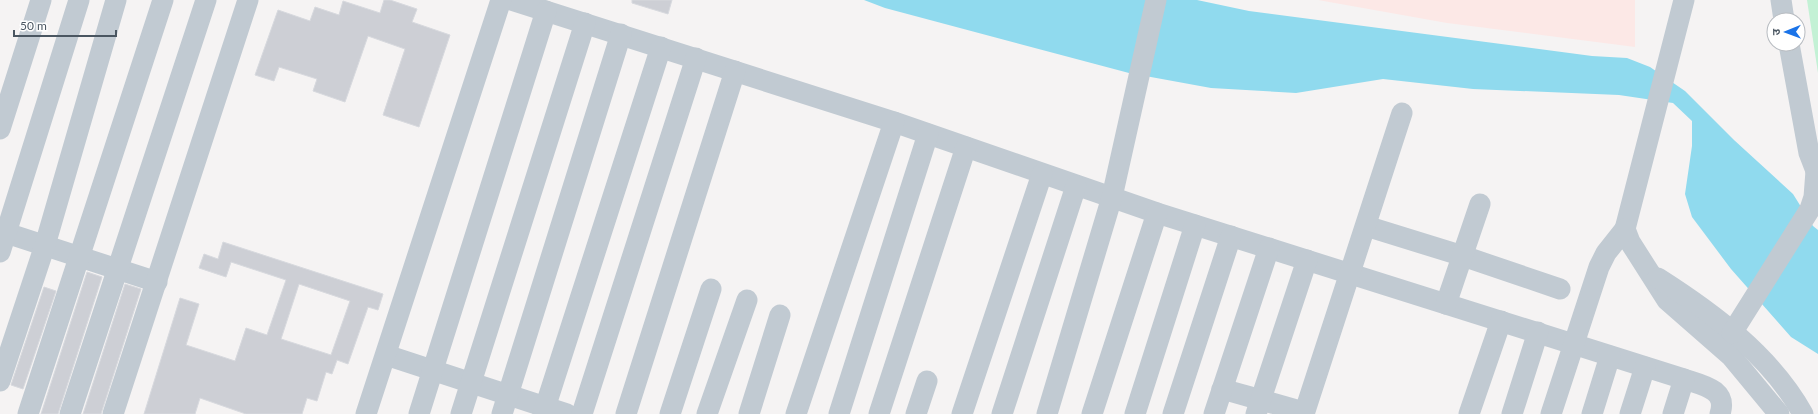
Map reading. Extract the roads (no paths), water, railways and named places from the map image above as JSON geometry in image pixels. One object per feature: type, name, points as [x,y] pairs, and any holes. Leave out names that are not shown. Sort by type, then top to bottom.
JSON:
[{"type":"street","points":[[0,129],[41,0]]},
{"type":"street","points":[[0,252],[3,232],[79,0]]},
{"type":"street","points":[[0,381],[45,245],[116,0]]},
{"type":"street","points":[[28,414],[162,0]]},
{"type":"street","points":[[70,414],[206,0]]},
{"type":"street","points":[[113,414],[248,0]]},
{"type":"street","points":[[366,414],[501,0]]},
{"type":"street","points":[[511,0],[894,122],[1157,213],[1684,379],[1716,392],[1722,399],[1720,414]]},
{"type":"street","points":[[1047,414],[1112,197],[1156,0]]},
{"type":"street","points":[[1550,414],[1606,253],[1625,230],[1684,0]]},
{"type":"street","points":[[1781,0],[1783,12]]},
{"type":"street","points":[[419,414],[546,11]]},
{"type":"street","points":[[461,414],[585,23]]},
{"type":"street","points":[[505,404],[621,34]]},
{"type":"street","points":[[544,410],[661,47]]},
{"type":"street","points":[[1732,333],[1810,209],[1814,197],[1817,172],[1809,153],[1790,52]]},
{"type":"street","points":[[582,414],[696,58]]},
{"type":"street","points":[[626,414],[735,71]]},
{"type":"street","points":[[1222,389],[1259,407],[1304,413],[1351,274],[1402,113]]},
{"type":"street","points":[[796,414],[894,122]]},
{"type":"street","points":[[839,414],[928,134]]},
{"type":"street","points":[[879,414],[966,147]]},
{"type":"street","points":[[962,414],[1042,174]]},
{"type":"street","points":[[1002,414],[1076,186]]},
{"type":"street","points":[[1446,304],[1480,204]]},
{"type":"street","points":[[1092,414],[1157,213]]},
{"type":"street","points":[[1136,414],[1196,225]]},
{"type":"street","points":[[1366,226],[1463,256],[1560,289]]},
{"type":"street","points":[[1625,230],[1630,242],[1667,300],[1731,356],[1779,414]]},
{"type":"street","points":[[3,232],[157,282]]},
{"type":"street","points":[[1173,414],[1231,236]]},
{"type":"street","points":[[1214,414],[1270,248]]},
{"type":"street","points":[[1259,407],[1307,260]]},
{"type":"street","points":[[1648,271],[1683,294],[1746,343],[1778,376],[1803,414]]},
{"type":"street","points":[[670,414],[711,289]]},
{"type":"street","points":[[707,414],[747,300]]},
{"type":"street","points":[[749,414],[780,315]]},
{"type":"street","points":[[1469,414],[1501,321]]},
{"type":"street","points":[[1512,414],[1538,332]]},
{"type":"street","points":[[386,355],[472,383],[505,404],[567,414]]},
{"type":"street","points":[[1592,414],[1610,356]]},
{"type":"street","points":[[1630,414],[1645,367]]},
{"type":"street","points":[[1673,414],[1684,379]]},
{"type":"street","points":[[916,414],[927,381]]},
{"type":"water","points":[[864,0],[1197,0],[1249,11],[1592,56],[1627,58],[1650,67],[1685,91],[1734,140],[1793,194],[1813,226],[1818,230],[1818,354],[1791,337],[1731,269],[1692,217],[1685,194],[1692,146],[1692,121],[1673,103],[1619,95],[1473,89],[1383,79],[1296,93],[1211,88],[1129,73],[885,8]]}]
